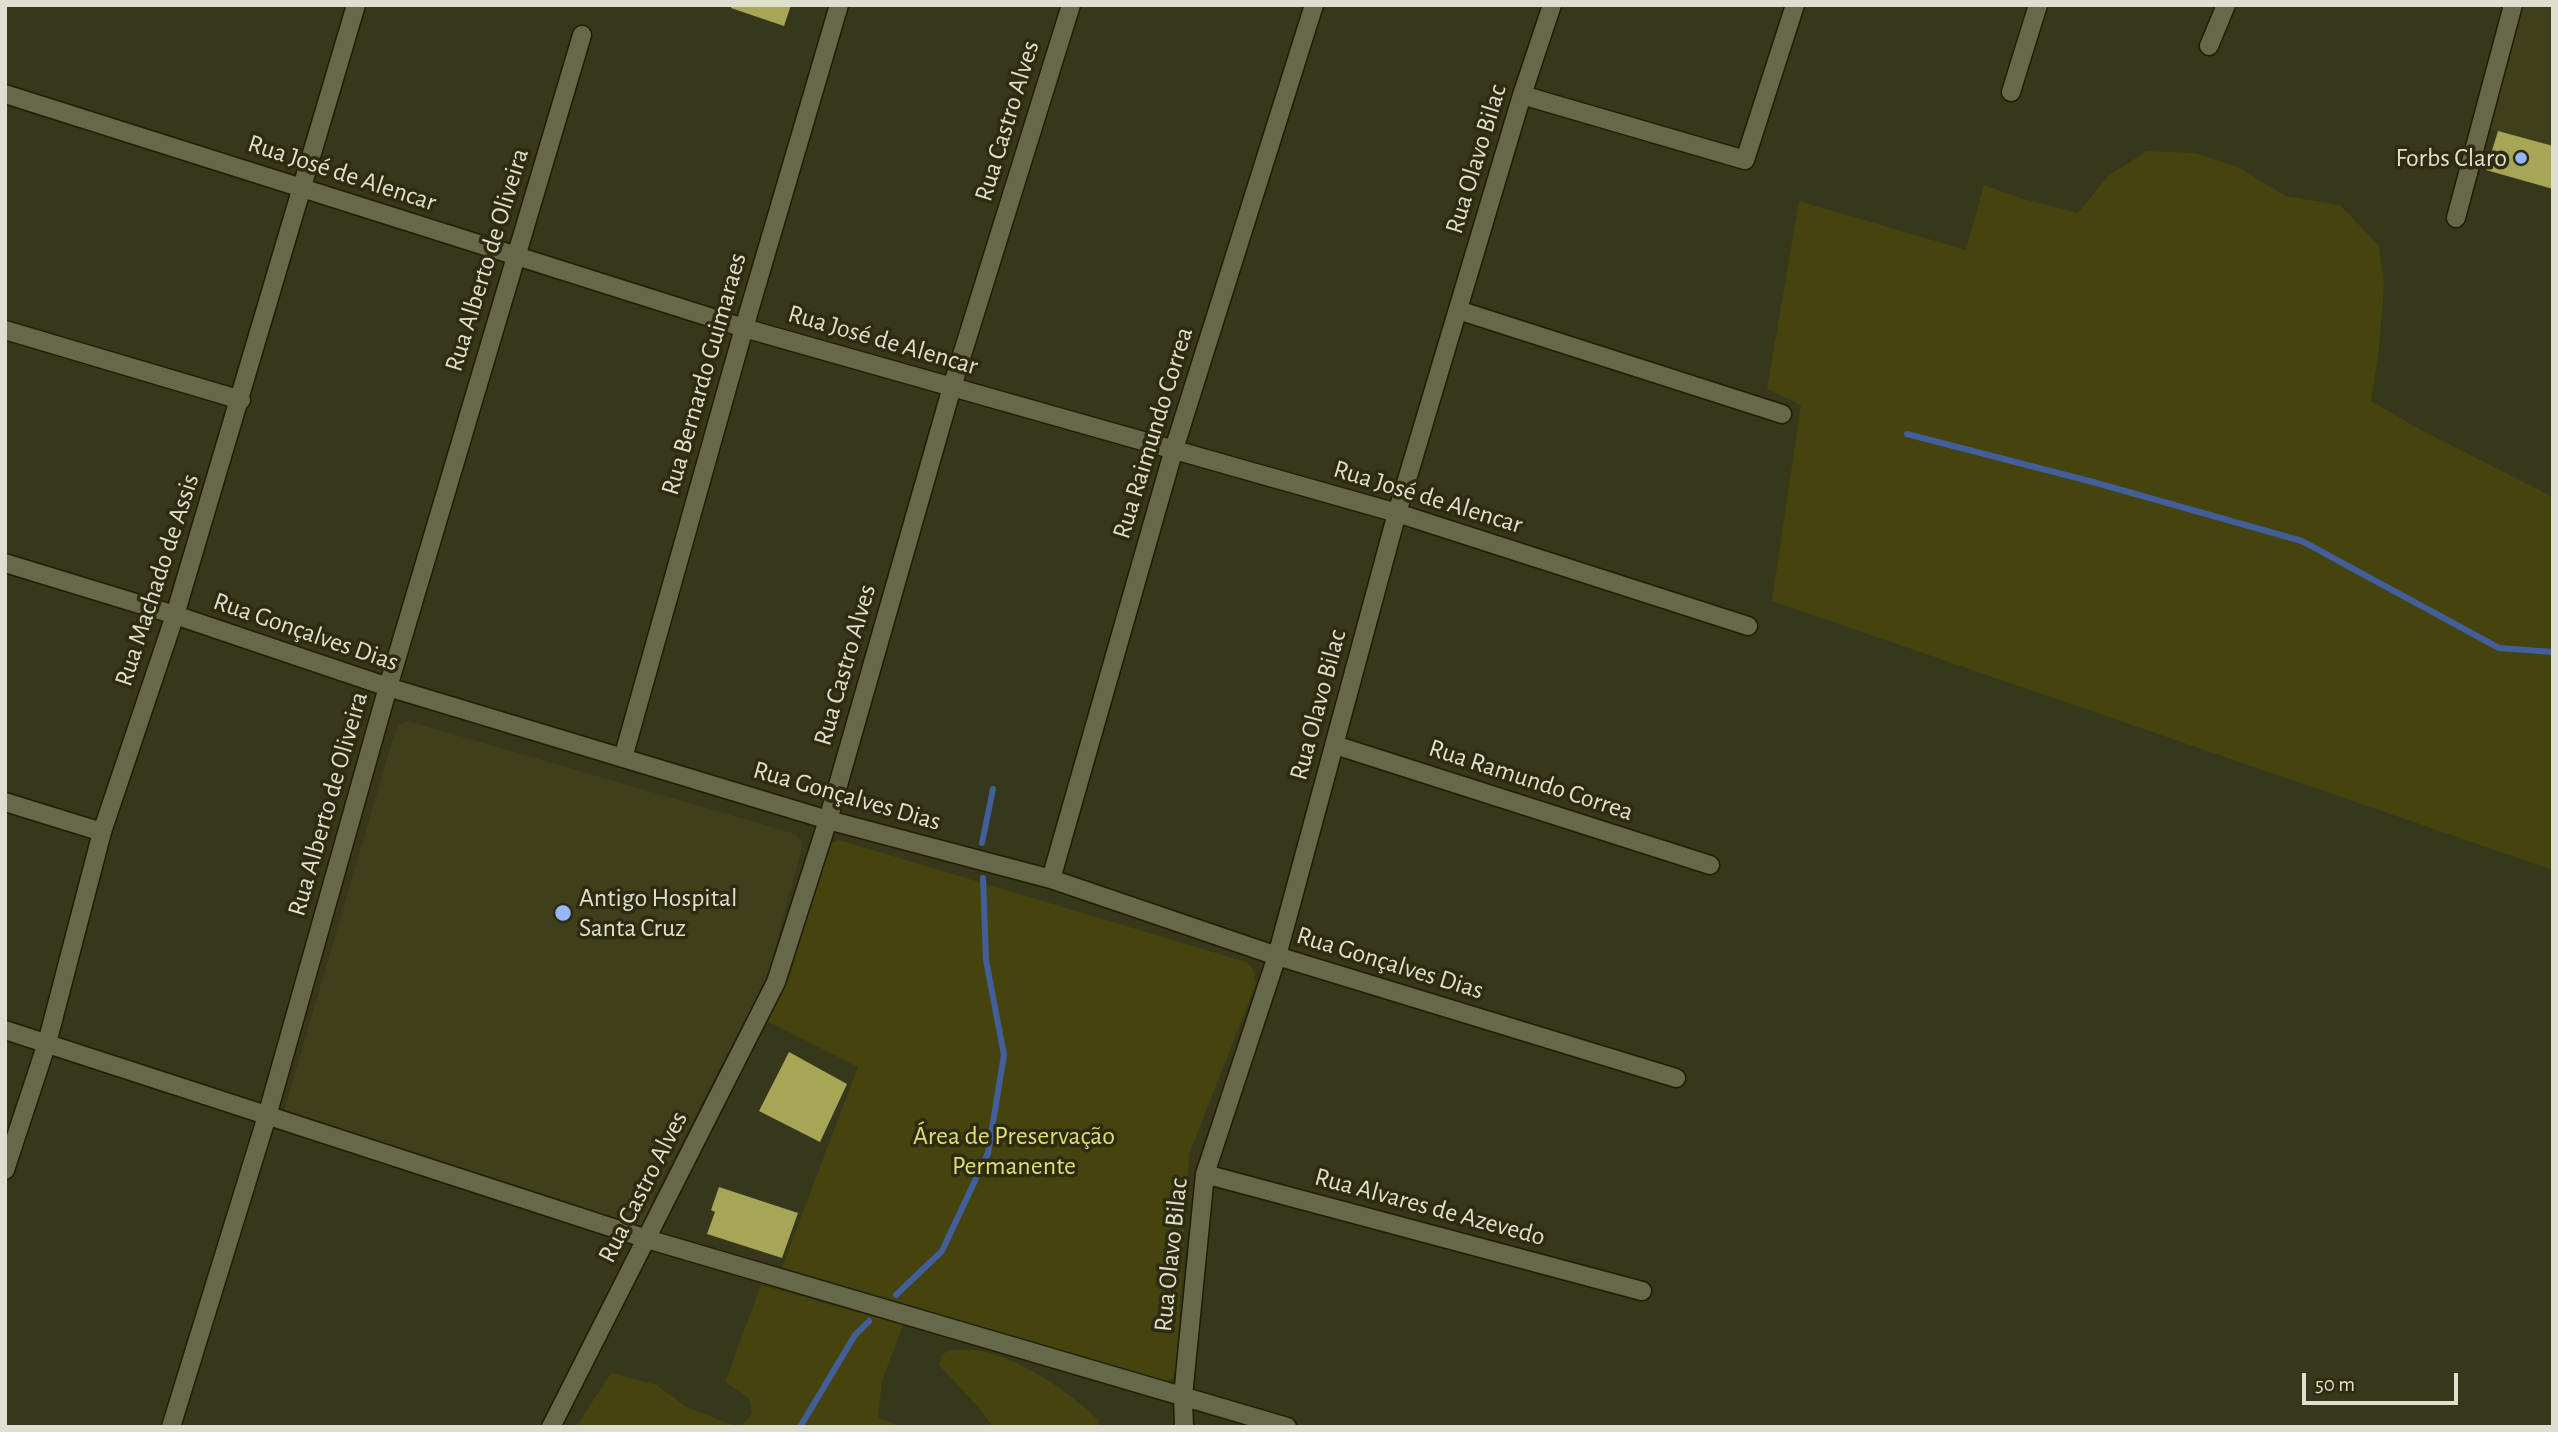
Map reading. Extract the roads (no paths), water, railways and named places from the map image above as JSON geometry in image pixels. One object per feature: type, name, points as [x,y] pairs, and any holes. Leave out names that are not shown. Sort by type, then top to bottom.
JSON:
[{"type":"street","name":"Rua Machado de Assis","points":[[5,1170],[47,1043],[102,832],[175,615],[356,5]]},
{"type":"street","name":"Rua Bernardo Guimaraes","points":[[623,758],[744,328],[839,5]]},
{"type":"street","name":"Rua Castro Alves","points":[[551,1427],[776,982],[828,820],[952,387],[1071,5]]},
{"type":"street","name":"Rua Raimundo Correa","points":[[1051,879],[1174,449],[1314,5]]},
{"type":"street","name":"Rua Olavo Bilac","points":[[1184,1427],[1184,1396],[1205,1174],[1277,956],[1397,513],[1522,95],[1552,5]]},
{"type":"street","points":[[1522,95],[1745,160],[1795,5]]},
{"type":"street","points":[[2011,92],[2038,5]]},
{"type":"street","points":[[2209,46],[2226,5]]},
{"type":"street","points":[[2456,218],[2513,5]]},
{"type":"street","name":"Rua Alberto de Oliveira","points":[[171,1427],[267,1116],[388,687],[582,35]]},
{"type":"street","name":"Rua José de Alencar","points":[[5,94],[744,328],[1397,513],[1748,626]]},
{"type":"street","points":[[1458,310],[1782,414]]},
{"type":"street","points":[[5,330],[240,400]]},
{"type":"street","name":"Rua Gonçalves Dias","points":[[5,563],[175,615],[388,687],[828,820],[1051,879],[1277,956],[1676,1078]]},
{"type":"street","name":"Rua Ramundo Correa","points":[[1335,745],[1710,865]]},
{"type":"street","points":[[5,802],[102,832]]},
{"type":"street","points":[[5,1030],[647,1239],[1287,1427]]},
{"type":"street","name":"Rua Alvares de Azevedo","points":[[1205,1174],[1642,1291]]},
{"type":"waterway","points":[[1907,434],[2093,482],[2302,541],[2499,648],[2553,652]]},
{"type":"waterway","points":[[982,843],[993,789]]},
{"type":"waterway","points":[[896,1295],[942,1251],[988,1153],[1004,1055],[986,960],[983,878]]},
{"type":"waterway","points":[[800,1427],[855,1335],[869,1321]]},
{"type":"place","name":"Forbs Claro","points":[[2521,158]]},
{"type":"place","name":"Antigo Hospital Santa Cruz","points":[[563,913]]},
{"type":"park label","name":"Área de Preservação Permanente","points":[[1014,1151]]}]
